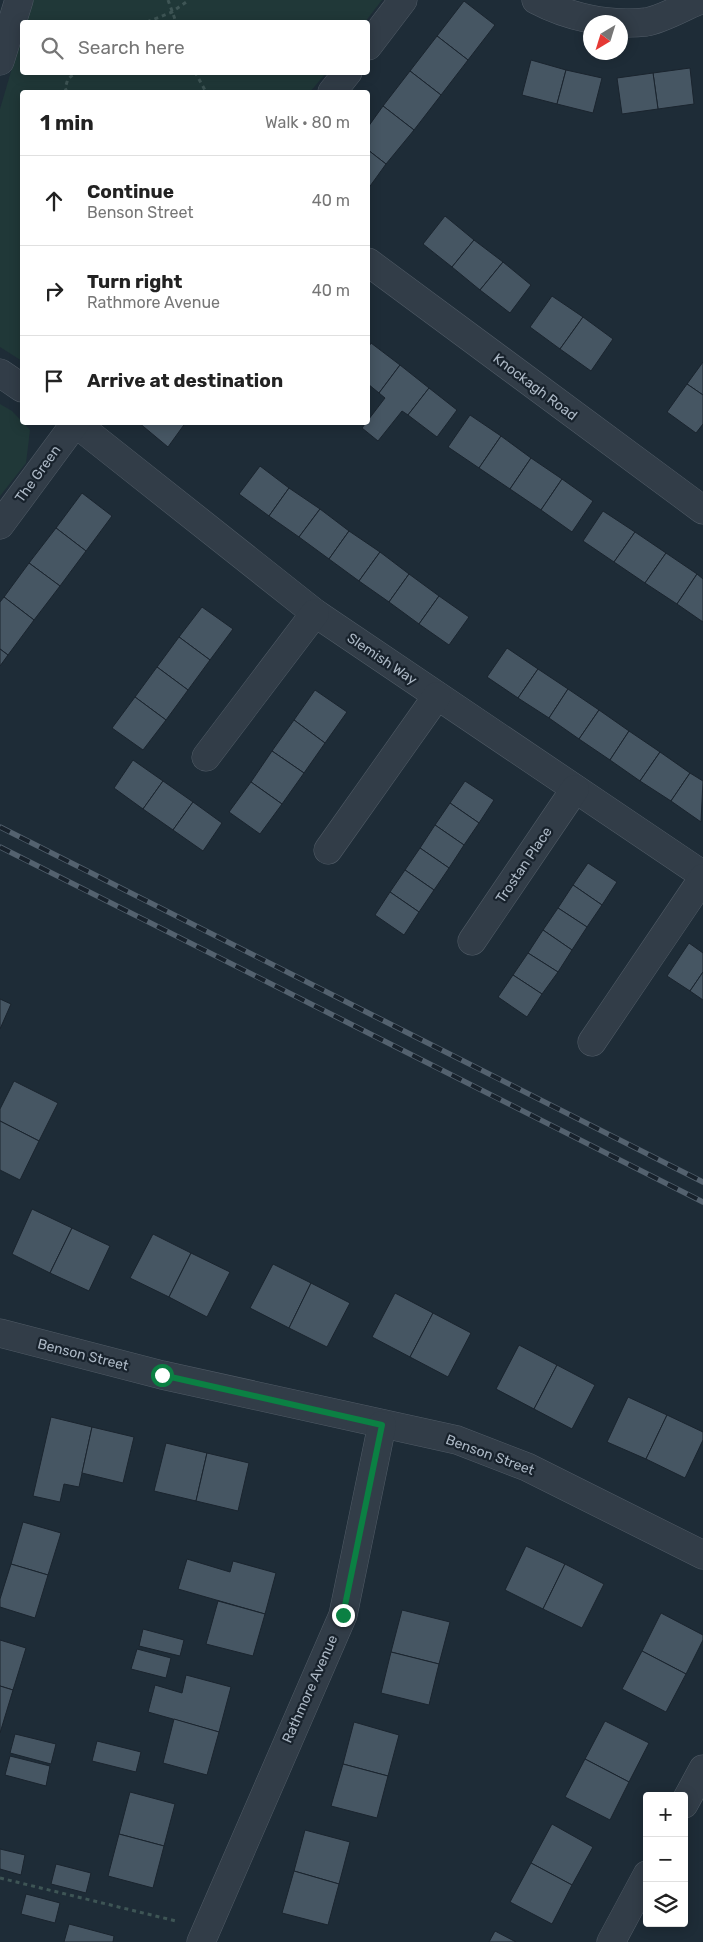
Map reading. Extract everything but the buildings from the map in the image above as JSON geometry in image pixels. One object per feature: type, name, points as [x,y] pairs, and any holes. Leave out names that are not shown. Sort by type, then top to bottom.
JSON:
[{"type":"street","points":[[2,45],[19,0]]},
{"type":"street","points":[[370,43],[403,0]]},
{"type":"street","points":[[536,0],[552,8],[598,21],[647,22],[700,0]]},
{"type":"street","points":[[334,90],[346,75]]},
{"type":"street","name":"Knockagh Road","points":[[370,263],[703,509]]},
{"type":"street","points":[[0,373],[20,387]]},
{"type":"street","name":"The Green","points":[[0,526],[74,425]]},
{"type":"street","name":"Slemish Way","points":[[78,425],[315,613],[703,876]]},
{"type":"street","points":[[206,757],[315,613]]},
{"type":"street","points":[[328,850],[437,696]]},
{"type":"street","name":"Trostan Place","points":[[472,941],[575,789]]},
{"type":"street","points":[[592,1042],[703,876]]},
{"type":"street","name":"Benson Street","points":[[2,1342],[457,1440],[528,1467],[703,1555]]},
{"type":"street","name":"Rathmore Avenue","points":[[203,1935],[343,1615],[382,1425]]},
{"type":"street","points":[[688,1797],[703,1769]]},
{"type":"street","points":[[611,1942],[643,1882]]},
{"type":"path","points":[[168,0],[175,20]]},
{"type":"path","points":[[152,20],[172,12],[189,0]]},
{"type":"path","points":[[66,90],[68,79],[73,75]]},
{"type":"path","points":[[197,75],[205,90]]},
{"type":"path","points":[[0,1878],[203,1935]]},
{"type":"green space","points":[[32,0],[382,0],[367,20],[27,20]]},
{"type":"green space","points":[[20,41],[20,75],[324,75],[312,90],[20,90],[20,360],[0,347],[0,109]]},
{"type":"green space","points":[[0,404],[12,411],[20,419],[20,425],[25,425],[30,430],[26,463],[0,496]]},
{"type":"railway","points":[[0,827],[703,1182]]},
{"type":"railway","points":[[0,847],[703,1202]]},
{"type":"route","points":[[162,1375],[382,1425],[343,1615]]}]
